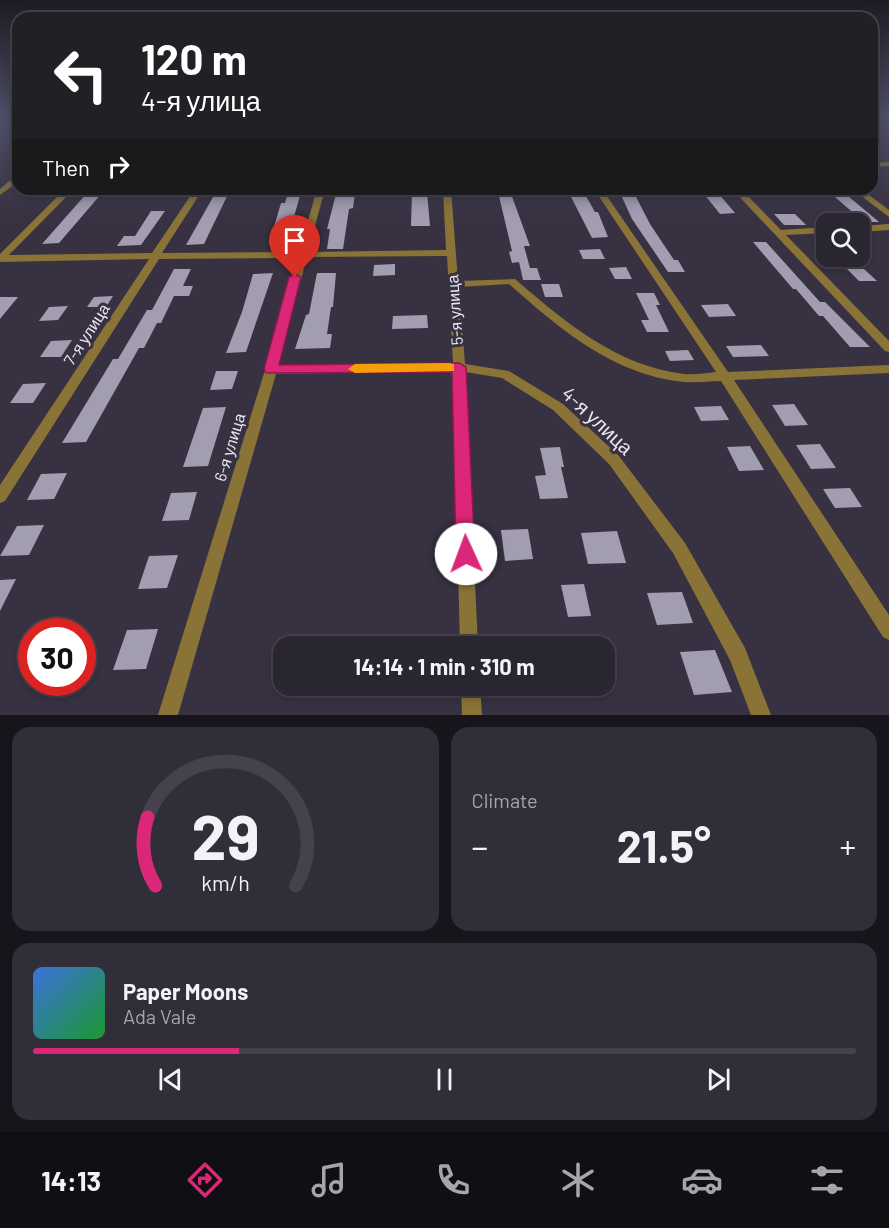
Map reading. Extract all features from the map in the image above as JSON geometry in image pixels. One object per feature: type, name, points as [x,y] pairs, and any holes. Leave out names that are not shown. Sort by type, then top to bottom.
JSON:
[{"type":"street","points":[[0,193],[12,183]]},
{"type":"street","points":[[1,258],[64,195]]},
{"type":"street","name":"7-я улица","points":[[0,497],[195,195]]},
{"type":"street","name":"6-я улица","points":[[168,715],[271,369],[319,195]]},
{"type":"street","name":"5-я улица","points":[[447,195],[459,367],[470,636]]},
{"type":"street","points":[[602,195],[726,378],[889,631]]},
{"type":"street","points":[[742,195],[889,348]]},
{"type":"street","points":[[864,195],[889,214]]},
{"type":"street","points":[[870,228],[889,227]]},
{"type":"street","points":[[781,233],[816,231]]},
{"type":"street","points":[[1,258],[450,253]]},
{"type":"street","points":[[452,284],[511,281],[560,323],[614,358],[651,371],[685,378],[726,378],[889,369]]},
{"type":"street","name":"4-я улица","points":[[271,369],[459,367],[506,374],[558,407],[614,460],[679,548],[738,655],[761,715]]},
{"type":"street","points":[[471,696],[472,715]]},
{"type":"building","points":[[85,195],[100,195],[59,243],[42,244]]},
{"type":"building","points":[[214,195],[228,195],[204,244],[186,245]]},
{"type":"building","points":[[287,195],[300,195],[286,244],[269,244],[281,203],[285,203]]},
{"type":"building","points":[[336,195],[355,195],[353,208],[349,209],[343,249],[327,249],[330,229],[327,229]]},
{"type":"building","points":[[412,195],[427,195],[430,226],[411,226]]},
{"type":"building","points":[[499,195],[511,195],[530,246],[524,246],[530,268],[537,268],[541,280],[523,280],[519,262],[512,263],[509,252],[512,251]]},
{"type":"building","points":[[570,195],[585,195],[595,212],[598,212],[608,237],[592,238]]},
{"type":"building","points":[[621,195],[635,195],[650,224],[674,260],[678,260],[685,272],[668,272],[632,219]]},
{"type":"building","points":[[705,195],[720,195],[735,213],[720,214]]},
{"type":"building","points":[[833,195],[847,195],[868,213],[854,213]]},
{"type":"building","points":[[151,211],[165,211],[141,245],[117,246],[124,236],[135,236]]},
{"type":"building","points":[[774,214],[795,214],[806,225],[784,225]]},
{"type":"building","points":[[870,214],[879,222],[870,222]]},
{"type":"building","points":[[753,242],[766,242],[820,302],[825,302],[870,347],[850,347],[823,316],[819,316],[796,289],[793,289]]},
{"type":"building","points":[[600,249],[605,259],[583,259],[579,250]]},
{"type":"building","points":[[395,264],[395,275],[373,276],[374,265]]},
{"type":"building","points":[[626,267],[632,279],[615,279],[609,268]]},
{"type":"building","points":[[174,269],[191,269],[183,286],[193,286],[189,296],[174,296],[161,323],[157,323],[144,348],[139,348],[86,442],[62,443],[113,359],[118,359],[147,310],[152,310]]},
{"type":"building","points":[[847,269],[864,269],[877,281],[859,281]]},
{"type":"building","points":[[273,273],[246,352],[226,353],[242,312],[253,274]]},
{"type":"building","points":[[317,273],[336,273],[333,307],[331,307],[327,334],[332,334],[330,348],[295,349],[306,315],[309,314]]},
{"type":"building","points":[[541,284],[559,284],[563,297],[545,297]]},
{"type":"building","points":[[636,293],[654,293],[660,305],[656,305],[669,332],[647,332],[641,320],[649,320]]},
{"type":"building","points":[[113,296],[106,307],[87,307],[94,297]]},
{"type":"building","points":[[0,297],[18,297],[0,319]]},
{"type":"building","points":[[728,304],[736,316],[709,317],[701,305]]},
{"type":"building","points":[[68,306],[58,320],[39,321],[49,307]]},
{"type":"building","points":[[427,315],[428,328],[392,329],[393,316]]},
{"type":"building","points":[[72,340],[61,357],[40,357],[51,341]]},
{"type":"building","points":[[761,345],[769,356],[733,357],[726,346]]},
{"type":"building","points":[[688,350],[694,360],[670,361],[665,351]]},
{"type":"building","points":[[216,371],[238,371],[232,389],[210,390]]},
{"type":"building","points":[[46,383],[33,403],[10,403],[23,384]]},
{"type":"building","points":[[794,404],[808,425],[785,426],[772,405]]},
{"type":"building","points":[[721,406],[729,420],[701,421],[694,407]]},
{"type":"building","points":[[226,407],[208,466],[183,467],[203,408]]},
{"type":"building","points":[[820,444],[836,468],[811,469],[796,445]]},
{"type":"building","points":[[750,446],[764,470],[739,471],[727,447]]},
{"type":"building","points":[[560,447],[564,467],[561,467],[568,498],[540,499],[535,476],[546,475],[540,448]]},
{"type":"building","points":[[67,473],[54,499],[27,500],[41,474]]},
{"type":"building","points":[[850,488],[862,507],[835,508],[823,489]]},
{"type":"building","points":[[197,492],[189,520],[162,521],[171,493]]},
{"type":"building","points":[[44,525],[29,555],[0,556],[17,526]]},
{"type":"building","points":[[528,529],[533,559],[505,561],[501,530]]},
{"type":"building","points":[[617,531],[626,563],[588,564],[581,533]]},
{"type":"building","points":[[178,555],[167,588],[138,589],[149,556]]},
{"type":"building","points":[[16,579],[0,611],[0,580]]},
{"type":"building","points":[[584,584],[591,616],[568,617],[561,585]]},
{"type":"building","points":[[682,592],[693,623],[657,625],[647,593]]},
{"type":"building","points":[[158,629],[146,669],[113,670],[127,630]]},
{"type":"building","points":[[715,650],[732,692],[694,695],[680,652]]},
{"type":"slow traffic","points":[[355,369],[449,367]]},
{"type":"route","points":[[295,277],[271,369],[459,367],[466,554]]}]
